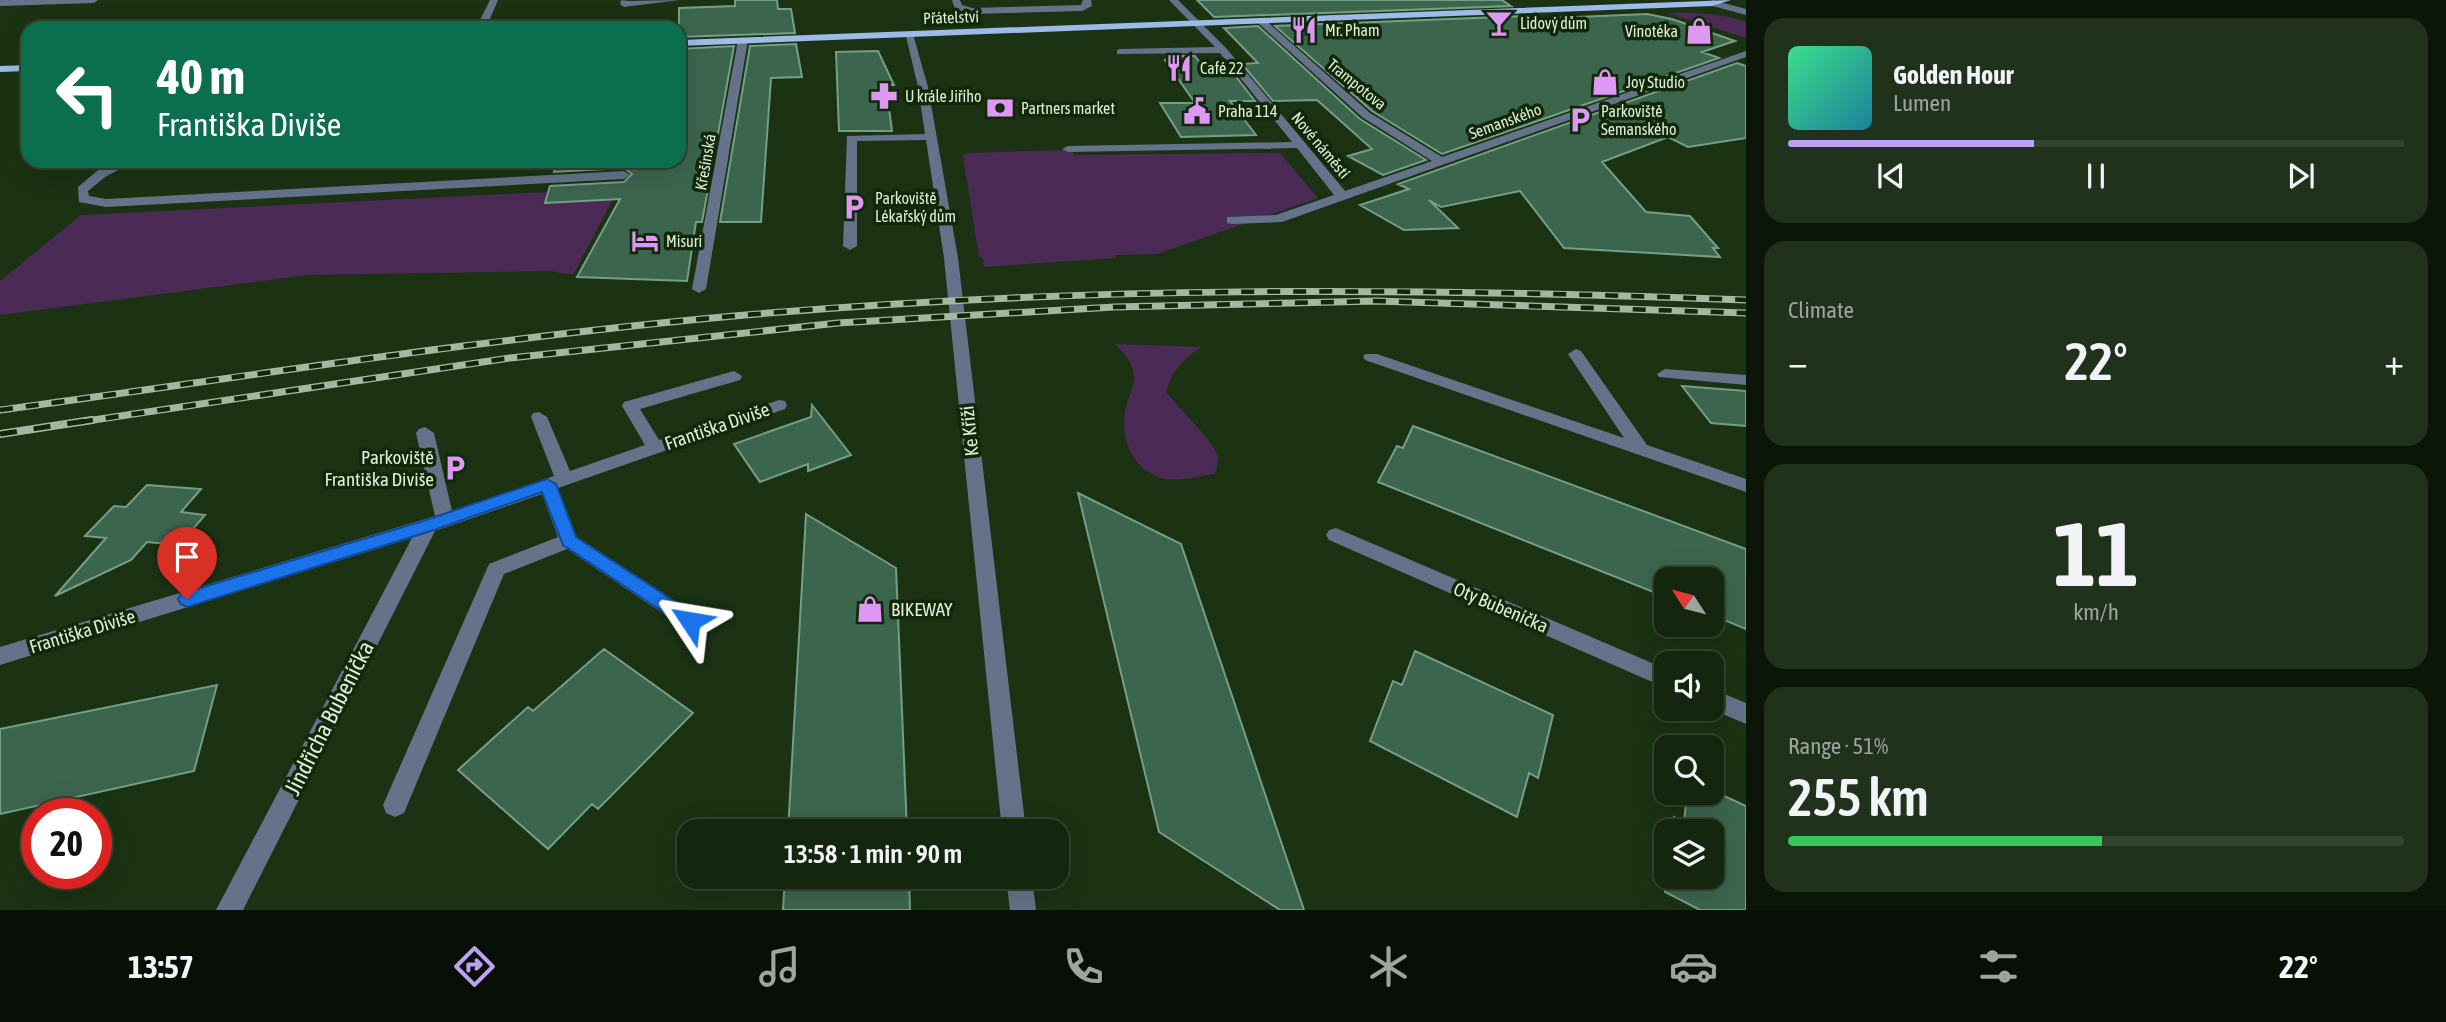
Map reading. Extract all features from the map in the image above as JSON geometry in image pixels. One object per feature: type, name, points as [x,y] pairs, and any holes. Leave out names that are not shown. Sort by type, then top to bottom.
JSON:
[{"type":"main road","name":"Přátelství","points":[[686,43],[1712,3],[1727,0]]},
{"type":"main road","points":[[0,69],[21,68]]},
{"type":"street","points":[[0,4],[94,0]]},
{"type":"street","points":[[484,21],[494,0]]},
{"type":"street","points":[[625,0],[624,4],[676,0]]},
{"type":"street","points":[[956,0],[961,9],[971,11],[1082,8],[1088,6],[1087,0]]},
{"type":"street","name":"Nové náměstí","points":[[1173,0],[1223,50],[1342,196]]},
{"type":"street","points":[[1712,3],[1746,12]]},
{"type":"street","name":"Trampotova","points":[[1260,20],[1366,115],[1442,162]]},
{"type":"street","name":"Ke Kříži","points":[[908,34],[923,87],[951,258],[1013,819]]},
{"type":"street","name":"Křešínská","points":[[699,289],[743,40]]},
{"type":"street","points":[[1120,52],[1223,50]]},
{"type":"street","name":"Semanského","points":[[1232,220],[1277,219],[1745,55]]},
{"type":"street","points":[[850,246],[850,138],[931,137]]},
{"type":"street","points":[[1068,149],[1299,145]]},
{"type":"street","points":[[114,168],[101,174],[82,190],[83,199],[106,203],[624,175]]},
{"type":"street","points":[[1576,354],[1640,449]]},
{"type":"street","points":[[1371,356],[1746,486]]},
{"type":"street","points":[[1665,374],[1746,380]]},
{"type":"street","name":"Františka Diviše","points":[[655,447],[630,406],[734,376]]},
{"type":"street","name":"Františka Diviše","points":[[0,656],[437,523],[779,405]]},
{"type":"street","points":[[538,417],[569,541],[690,621]]},
{"type":"street","points":[[425,433],[437,523]]},
{"type":"street","name":"Jindřicha Bubeníčka","points":[[229,910],[437,523]]},
{"type":"street","name":"Oty Bubeníčka","points":[[1336,535],[1654,674]]},
{"type":"street","points":[[395,805],[496,569],[569,541]]},
{"type":"street","points":[[1724,704],[1746,714]]},
{"type":"street","points":[[1020,889],[1023,910]]},
{"type":"shaded area","points":[[1667,13],[1707,14],[1746,22],[1746,38]]},
{"type":"shaded area","points":[[1072,150],[1074,155],[1280,153],[1318,198],[1157,254],[1115,255],[1116,258],[984,267],[983,258],[979,257],[963,156],[966,153]]},
{"type":"shaded area","points":[[619,188],[573,275],[550,271],[308,275],[0,315],[0,281],[81,215],[548,192],[545,202]]},
{"type":"shaded area","points":[[1115,344],[1202,347],[1179,366],[1166,392],[1216,451],[1218,457],[1215,474],[1166,479],[1144,469],[1137,461],[1127,442],[1124,419],[1134,376],[1128,358]]},
{"type":"building","points":[[735,0],[777,0],[778,9],[791,9],[795,33],[686,37],[686,21],[679,21],[679,8],[735,6]]},
{"type":"building","points":[[1197,0],[1502,0],[1511,6],[1214,17]]},
{"type":"building","points":[[1647,14],[1672,19],[1735,41],[1702,52],[1719,58],[1442,154],[1372,111],[1275,26],[1525,16],[1530,19]]},
{"type":"building","points":[[1258,26],[1360,119],[1426,160],[1383,175],[1348,156],[1372,149],[1317,100],[1273,101],[1242,64],[1258,63],[1224,28]]},
{"type":"building","points":[[796,44],[802,77],[771,78],[761,222],[720,222],[750,46]]},
{"type":"building","points":[[734,46],[702,222],[696,222],[687,281],[577,277],[620,199],[545,203],[550,186],[624,182],[632,174],[624,168],[686,168],[686,49]]},
{"type":"building","points":[[878,51],[894,85],[886,85],[892,131],[839,131],[836,52]]},
{"type":"building","points":[[1171,56],[1195,56],[1201,64],[1226,64],[1255,101],[1230,101],[1256,135],[1181,137],[1160,103],[1195,103],[1165,60]]},
{"type":"building","points":[[1737,63],[1746,66],[1746,138],[1688,147],[1668,137],[1602,162],[1646,212],[1690,216],[1718,248],[1713,248],[1720,257],[1564,248],[1520,191],[1441,207],[1429,200],[1458,228],[1404,230],[1360,205],[1409,189],[1398,184]]},
{"type":"building","points":[[555,168],[624,168],[554,172]]},
{"type":"building","points":[[1682,386],[1746,391],[1746,426],[1711,423]]},
{"type":"building","points":[[812,405],[851,455],[808,471],[808,464],[760,482],[734,444],[811,417]]},
{"type":"building","points":[[1413,426],[1746,549],[1746,629],[1724,620],[1724,567],[1654,567],[1654,592],[1378,482],[1397,446],[1403,448]]},
{"type":"building","points":[[147,485],[201,489],[181,512],[205,515],[179,545],[147,542],[131,560],[55,596],[106,538],[85,536],[114,506],[126,507]]},
{"type":"building","points":[[1078,493],[1181,544],[1304,910],[1280,910],[1159,832]]},
{"type":"building","points":[[806,514],[896,568],[906,819],[789,819]]},
{"type":"building","points":[[604,649],[693,713],[598,809],[592,804],[548,849],[458,770],[528,707],[533,711]]},
{"type":"building","points":[[1415,651],[1553,715],[1538,778],[1529,773],[1517,817],[1370,741],[1393,681],[1402,685]]},
{"type":"building","points":[[217,685],[194,771],[72,798],[21,798],[21,809],[0,814],[0,729]]},
{"type":"building","points":[[1724,796],[1746,806],[1746,910],[1700,910],[1665,892],[1665,889],[1724,889],[1724,819],[1684,819],[1686,805],[1724,805]]},
{"type":"building","points":[[784,889],[909,889],[910,910],[783,910]]},
{"type":"railway","points":[[0,410],[550,335],[860,306],[1113,294],[1366,291],[1746,300]]},
{"type":"railway","points":[[80,422],[510,358],[838,323],[1114,307],[1376,301],[1746,313]]},
{"type":"railway","points":[[0,434],[92,420]]},
{"type":"place","name":"Lidový dům","points":[[1499,23]]},
{"type":"place","name":"Mr. Pham","points":[[1304,30]]},
{"type":"place","name":"Vinotéka","points":[[1699,31]]},
{"type":"place","name":"Café 22","points":[[1179,68]]},
{"type":"place","name":"Joy Studio","points":[[1605,82]]},
{"type":"place","name":"U krále Jiřího","points":[[884,96]]},
{"type":"place","name":"Partners market","points":[[1000,108]]},
{"type":"place","name":"Praha 114","points":[[1197,111]]},
{"type":"place","name":"Parkoviště Semanského","points":[[1580,120]]},
{"type":"place","name":"Parkoviště Lékařský dům","points":[[854,207]]},
{"type":"place","name":"Misuri","points":[[645,241]]},
{"type":"place","name":"Parkoviště Františka Diviše","points":[[455,468]]},
{"type":"place","name":"BIKEWAY","points":[[870,609]]},
{"type":"route","points":[[187,599],[428,526],[547,484],[569,541],[690,621]]}]
